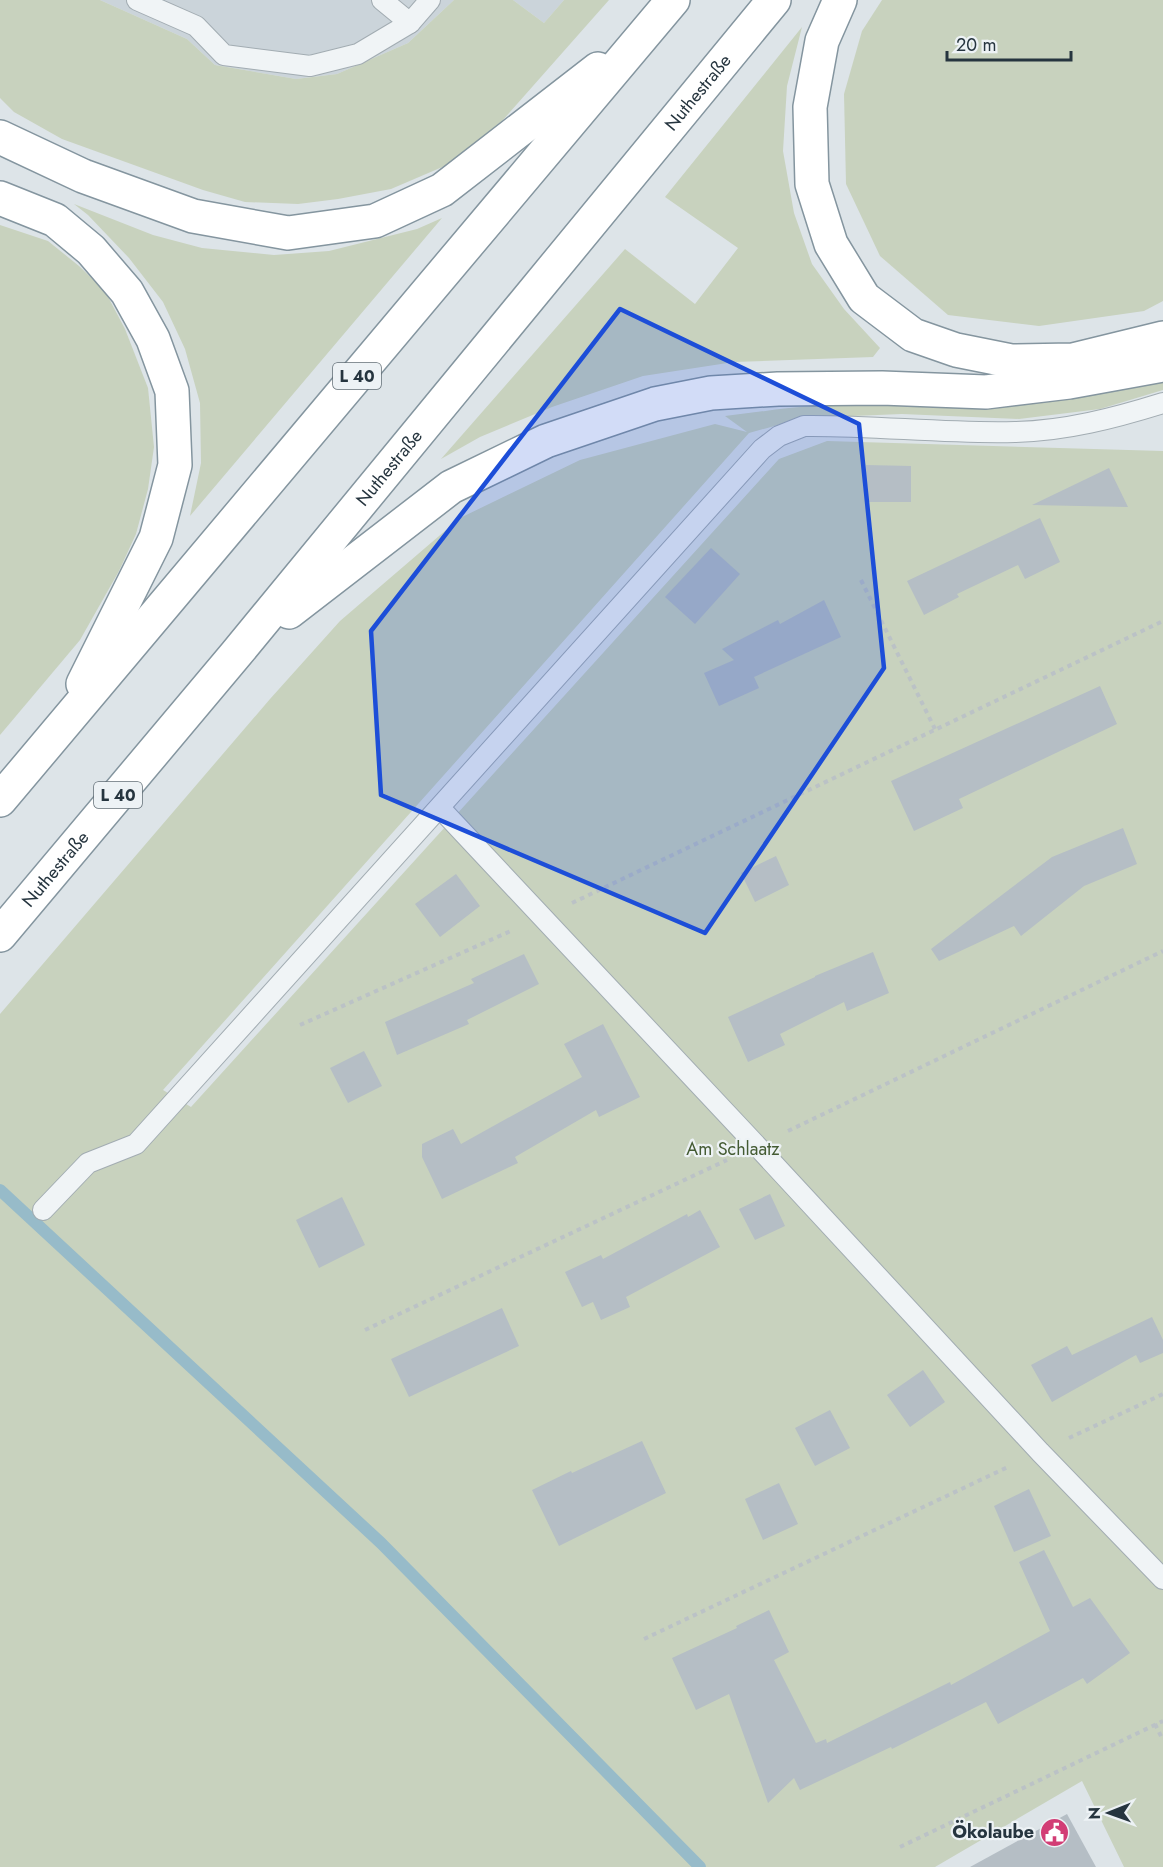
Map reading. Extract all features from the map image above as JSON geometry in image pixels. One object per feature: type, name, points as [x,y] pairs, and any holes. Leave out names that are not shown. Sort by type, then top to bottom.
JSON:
[{"type":"highway","name":"L 40","points":[[0,800],[673,0]]},
{"type":"highway","name":"Nuthestraße","points":[[0,935],[236,654],[774,0]]},
{"type":"highway","points":[[840,0],[822,41],[810,107],[812,184],[831,244],[864,298],[913,335],[956,350],[1011,361],[1073,360],[1163,338]]},
{"type":"highway","points":[[0,137],[83,176],[194,216],[288,233],[375,221],[442,190],[651,27]]},
{"type":"highway","points":[[0,198],[55,220],[91,250],[127,292],[153,339],[172,391],[175,465],[156,538],[63,725]]},
{"type":"highway","points":[[236,654],[346,566],[451,487],[546,441],[655,404],[711,393],[778,389],[882,388],[986,392],[1069,382],[1163,365]]},
{"type":"lane","points":[[137,0],[196,26],[224,55],[310,66],[358,54],[410,23],[430,0]]},
{"type":"lane","points":[[382,0],[410,23]]},
{"type":"lane","points":[[43,1210],[88,1163],[136,1144],[754,458],[779,436],[804,426],[1017,432],[1071,426],[1125,415],[1163,403]]},
{"type":"lane","points":[[440,808],[1040,1452],[1163,1579]]},
{"type":"path","points":[[861,580],[935,729]]},
{"type":"path","points":[[300,1025],[541,917],[1163,621]]},
{"type":"path","points":[[644,1639],[1163,1394]]},
{"type":"path","points":[[900,1847],[1163,1721]]},
{"type":"path","points":[[1155,1725],[1163,1740]]},
{"type":"highlighted area","points":[[620,309],[859,424],[884,668],[705,933],[381,795],[371,631]]},
{"type":"shaded area","points":[[100,0],[454,0],[408,43],[337,74],[296,79],[215,65],[187,39]]},
{"type":"shaded area","points":[[513,0],[564,0],[544,23]]},
{"type":"green space","points":[[0,0],[100,0],[187,39],[215,65],[296,79],[337,74],[408,43],[454,0],[513,0],[544,23],[564,0],[609,0],[502,121],[447,165],[391,189],[298,204],[245,202],[203,190],[62,139],[14,112],[0,98]]},
{"type":"green space","points":[[882,0],[1163,0],[1163,301],[1144,311],[1039,326],[948,315],[880,256],[846,184],[844,94],[862,31]]},
{"type":"green space","points":[[802,27],[787,86],[783,151],[794,213],[812,264],[844,309],[880,348],[873,357],[734,362],[643,376],[552,407],[480,437],[441,459],[625,249],[695,304],[738,248],[665,197]]},
{"type":"green space","points":[[74,204],[153,235],[202,248],[274,255],[329,251],[417,229],[442,218],[190,516],[201,463],[200,403],[185,349],[163,302],[129,258],[88,215]]},
{"type":"green space","points":[[0,225],[48,241],[105,291],[125,329],[148,388],[154,447],[148,489],[136,534],[119,571],[80,640],[0,735]]},
{"type":"green space","name":"Am Schlaatz","points":[[1163,380],[1163,390],[1100,409],[1019,419],[902,414],[803,418],[749,433],[163,1090],[191,1107],[779,459],[827,441],[1163,451],[1163,1867],[1124,1867],[1082,1781],[935,1867],[0,1867],[0,1014],[270,699],[340,621],[460,518],[580,460],[715,424],[747,432],[725,416],[816,406],[991,404],[1034,401],[1120,390]]},
{"type":"building","points":[[866,465],[911,466],[911,502],[865,502]]},
{"type":"building","points":[[1109,468],[1128,507],[1032,505]]},
{"type":"building","points":[[1040,518],[1060,562],[1025,579],[1018,565],[957,594],[959,597],[924,615],[907,581]]},
{"type":"building","points":[[711,548],[740,574],[695,624],[665,597]]},
{"type":"building","points":[[824,600],[841,637],[754,677],[759,688],[719,706],[704,673],[734,660],[722,649],[778,620],[780,624]]},
{"type":"building","points":[[1100,686],[1117,724],[959,799],[963,808],[914,831],[891,781]]},
{"type":"building","points":[[1123,828],[1137,864],[1084,886],[1021,936],[1014,926],[939,961],[931,949],[1052,857]]},
{"type":"building","points":[[776,856],[789,885],[755,902],[741,873]]},
{"type":"building","points":[[456,874],[480,906],[440,937],[415,904]]},
{"type":"building","points":[[873,952],[889,993],[847,1011],[844,1002],[780,1034],[785,1045],[748,1062],[728,1017],[815,976]]},
{"type":"building","points":[[524,954],[539,984],[467,1020],[469,1024],[397,1055],[385,1022],[474,983],[471,979]]},
{"type":"building","points":[[603,1024],[640,1097],[599,1117],[596,1110],[515,1157],[518,1163],[442,1199],[422,1157],[422,1144],[453,1129],[461,1144],[582,1077],[564,1044]]},
{"type":"building","points":[[364,1051],[382,1086],[348,1103],[330,1068]]},
{"type":"building","points":[[770,1194],[785,1226],[755,1240],[739,1209]]},
{"type":"building","points":[[342,1197],[365,1245],[319,1268],[296,1220]]},
{"type":"building","points":[[700,1210],[720,1247],[626,1297],[630,1307],[601,1320],[593,1302],[582,1307],[565,1272],[601,1255],[603,1259],[687,1214],[688,1217]]},
{"type":"building","points":[[502,1308],[519,1346],[409,1397],[391,1359]]},
{"type":"building","points":[[1152,1317],[1163,1340],[1163,1353],[1140,1363],[1136,1355],[1052,1402],[1031,1365],[1067,1346],[1072,1355]]},
{"type":"building","points":[[923,1370],[945,1402],[910,1427],[887,1395]]},
{"type":"building","points":[[830,1410],[850,1448],[815,1466],[795,1428]]},
{"type":"building","points":[[642,1441],[666,1493],[559,1546],[532,1490]]},
{"type":"building","points":[[779,1483],[798,1524],[763,1540],[745,1499]]},
{"type":"building","points":[[1029,1489],[1051,1536],[1014,1552],[994,1506]]},
{"type":"building","points":[[1044,1550],[1073,1607],[1090,1598],[1130,1653],[1087,1684],[1083,1678],[998,1724],[986,1702],[892,1749],[891,1747],[800,1790],[794,1778],[768,1803],[729,1694],[696,1710],[672,1658],[737,1628],[736,1626],[769,1610],[789,1652],[774,1660],[816,1743],[826,1739],[827,1743],[950,1682],[951,1685],[1050,1631],[1019,1562]]},
{"type":"building","name":"Ökolaube","points":[[1067,1814],[1096,1867],[970,1867]]},
{"type":"waterway","points":[[0,1190],[381,1543],[700,1867]]},
{"type":"place","name":"Ökolaube","points":[[1055,1832]]}]
